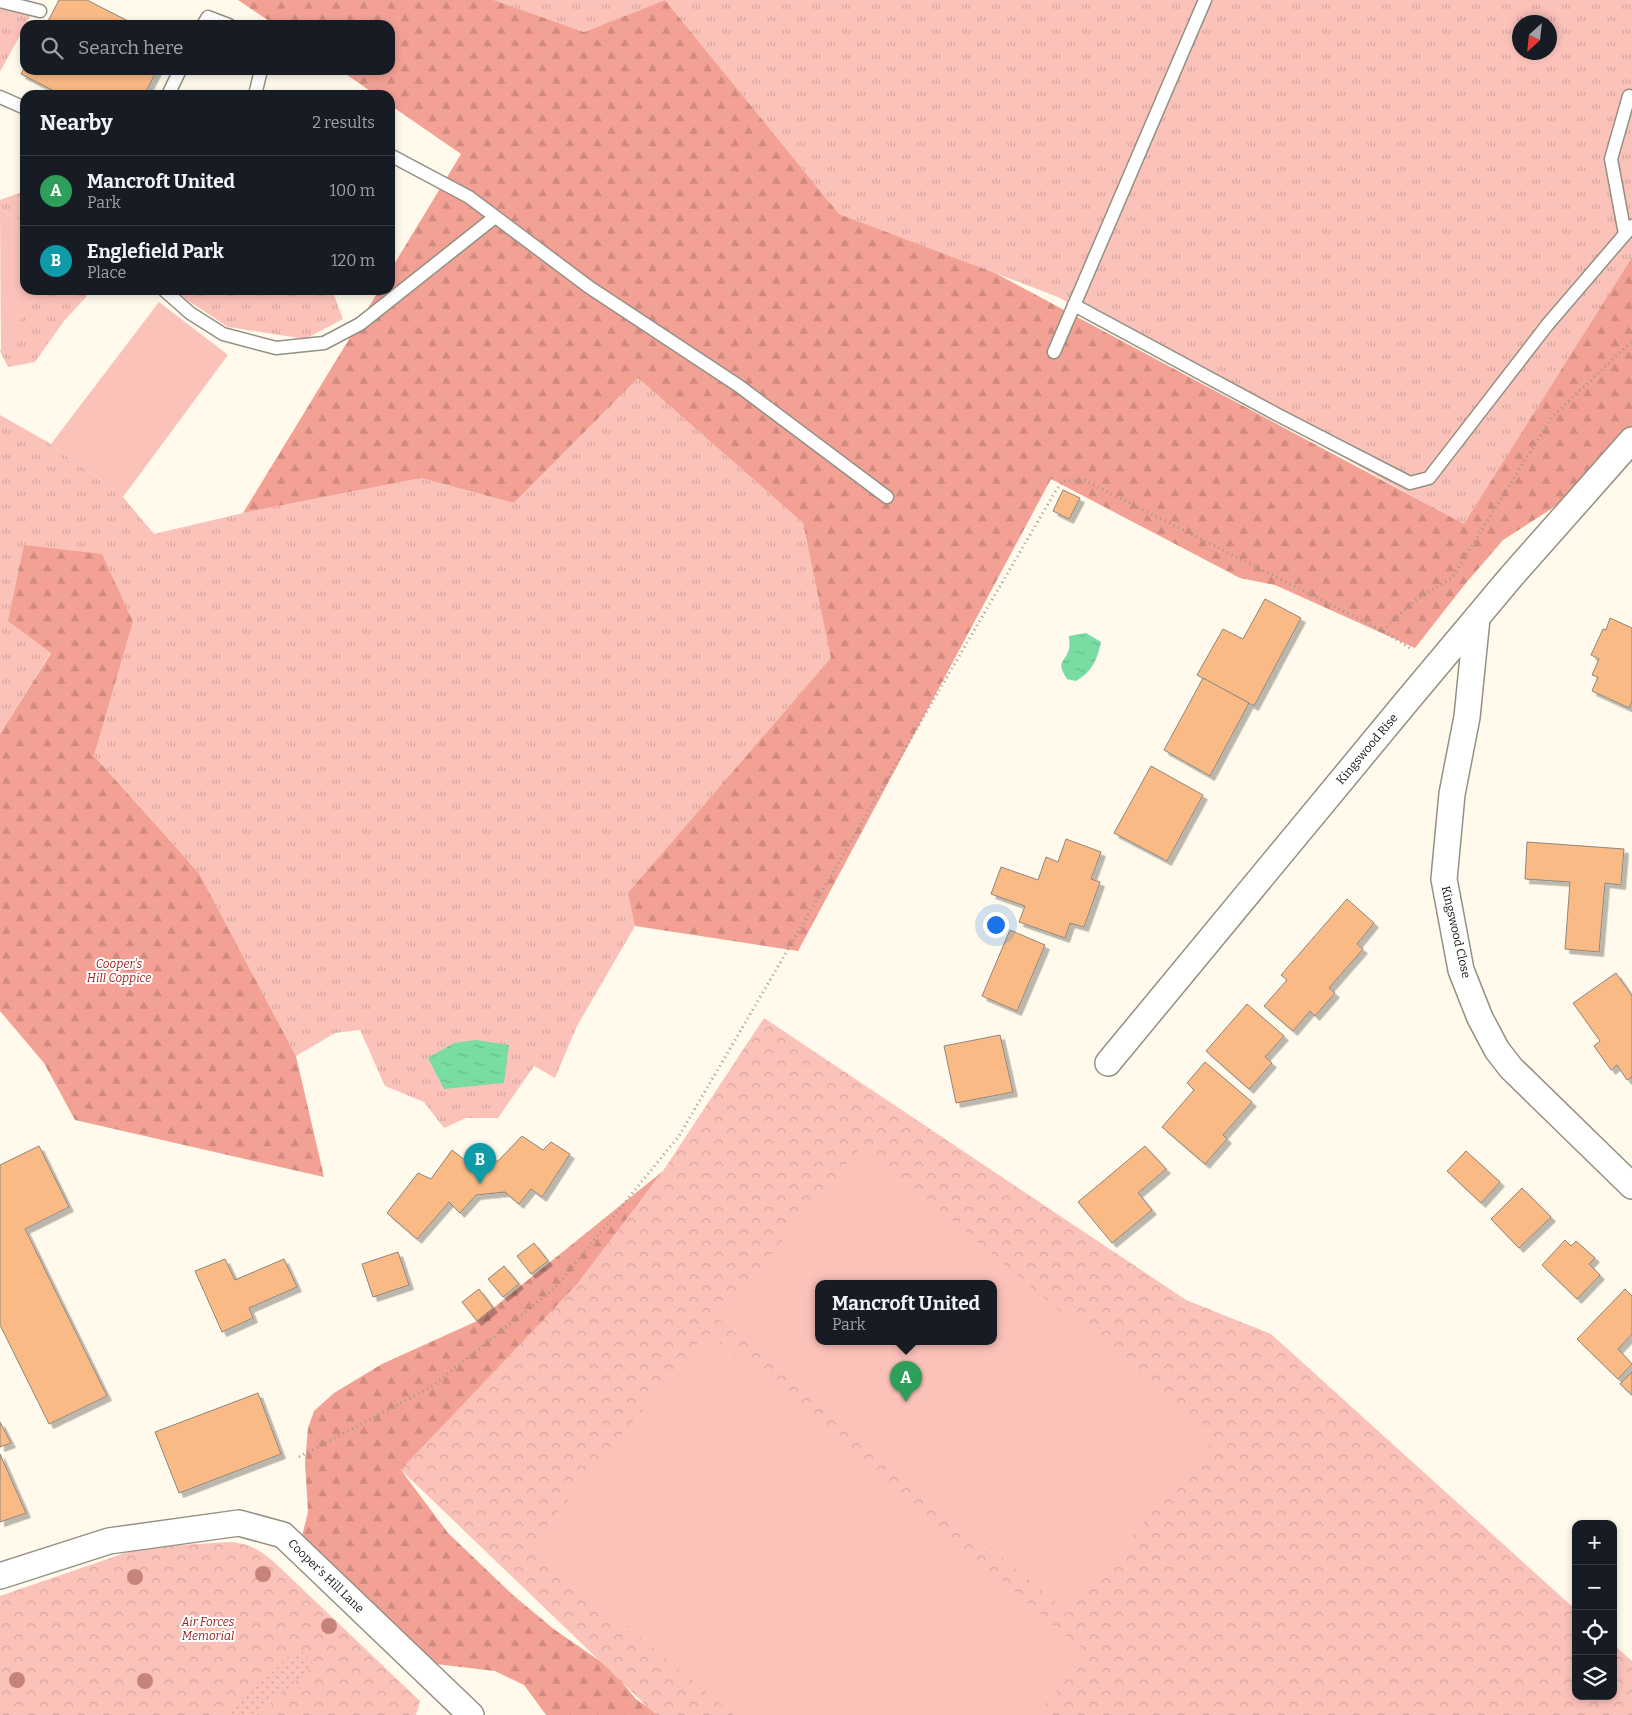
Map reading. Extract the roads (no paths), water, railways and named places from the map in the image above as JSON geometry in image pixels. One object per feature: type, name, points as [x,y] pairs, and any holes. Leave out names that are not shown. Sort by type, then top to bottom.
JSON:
[{"type":"street","name":"Kingswood Rise","points":[[1108,1063],[1477,618],[1632,440]]},
{"type":"street","name":"Kingswood Close","points":[[1477,618],[1467,717],[1452,794],[1444,879],[1462,970],[1480,1018],[1497,1050],[1511,1068],[1632,1186]]},
{"type":"street","name":"Cooper's Hill Lane","points":[[0,1576],[109,1541],[239,1523],[283,1535],[464,1713]]},
{"type":"lane","points":[[1054,352],[1205,0]]},
{"type":"lane","points":[[0,1],[40,11]]},
{"type":"lane","points":[[170,90],[178,75]]},
{"type":"lane","points":[[257,90],[260,75]]},
{"type":"lane","points":[[1074,305],[1278,415],[1410,483],[1429,478],[1548,324],[1628,230],[1612,159],[1629,96]]},
{"type":"lane","points":[[0,97],[20,106]]},
{"type":"lane","points":[[395,158],[470,197],[589,287],[739,386],[887,497]]},
{"type":"lane","points":[[170,295],[190,313],[223,334],[276,348],[324,343],[360,324],[496,217]]},
{"type":"water","points":[[1086,633],[1101,642],[1096,660],[1086,674],[1076,681],[1067,679],[1061,665],[1069,649],[1069,636]]},
{"type":"water","points":[[476,1040],[509,1045],[504,1083],[444,1089],[428,1058],[454,1043]]},
{"type":"place","name":"Englefield Park","points":[[480,1184]]},
{"type":"place","name":"Mancroft United","points":[[906,1402]]},
{"type":"park label","name":"Cooper's Hill Coppice","points":[[119,971]]},
{"type":"park label","name":"Air Forces Memorial","points":[[208,1629]]}]
